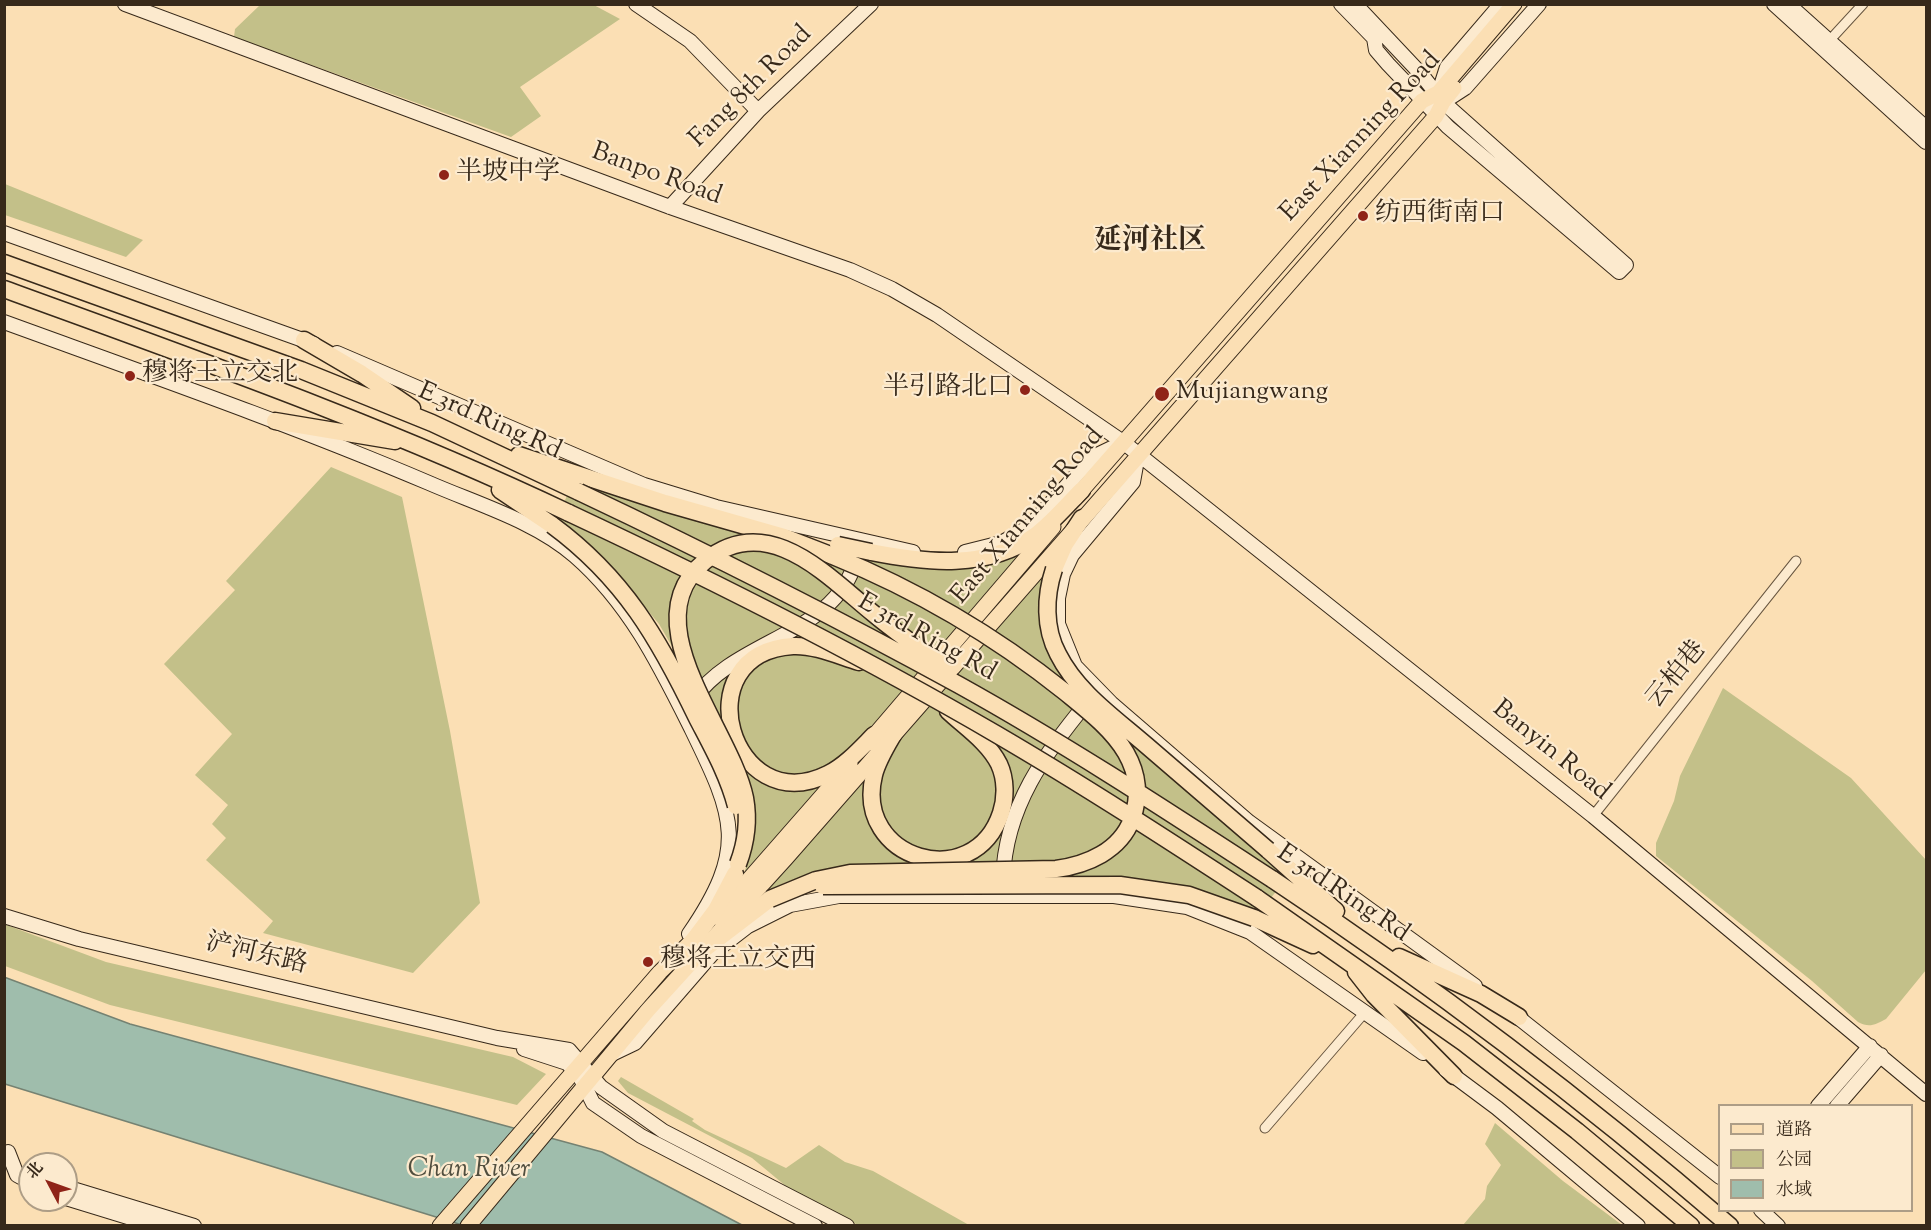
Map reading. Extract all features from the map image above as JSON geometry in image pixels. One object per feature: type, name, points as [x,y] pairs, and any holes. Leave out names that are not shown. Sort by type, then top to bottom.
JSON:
[{"type":"highway","name":"E 3rd Ring Rd","points":[[4,263],[302,370],[432,423],[775,587],[1009,714],[1101,769],[1375,947],[1498,1036],[1730,1226]]},
{"type":"highway","name":"E 3rd Ring Rd","points":[[4,289],[304,398],[454,460],[688,569],[936,700],[1070,779],[1257,898],[1346,958],[1524,1089],[1691,1226]]},
{"type":"highway","points":[[304,340],[362,374],[432,423]]},
{"type":"highway","points":[[275,421],[412,443]]},
{"type":"highway","points":[[467,439],[654,500],[836,550],[964,621],[1028,664],[1078,702],[1104,726],[1125,752],[1136,780],[1136,805],[1127,830],[1099,857],[1078,865],[1056,869],[859,872],[824,878],[763,903],[701,950]]},
{"type":"highway","points":[[454,460],[552,525],[613,579],[645,620],[665,652],[731,789],[740,824],[736,869]]},
{"type":"highway","points":[[836,550],[866,546],[945,562],[995,554],[1033,537],[1082,490]]},
{"type":"highway","points":[[1082,518],[1065,544],[1054,569],[1048,594],[1049,626],[1054,646],[1070,673],[1102,707],[1268,850],[1375,947],[1434,972],[1519,1017]]},
{"type":"highway","points":[[701,950],[736,869],[747,826],[743,790],[731,757],[687,664],[677,623],[679,602],[688,581],[700,565],[719,552],[738,545],[762,543],[784,548],[803,558],[896,631],[1009,714]]},
{"type":"highway","points":[[874,735],[829,773],[805,781],[785,780],[765,773],[752,763],[733,738],[729,720],[729,702],[741,673],[764,654],[793,646],[812,648],[878,668]]},
{"type":"highway","points":[[896,730],[875,772],[872,799],[875,816],[886,836],[905,851],[929,860],[954,859],[971,852],[987,838],[997,822],[1004,801],[1004,786],[999,765],[985,745],[936,700]]},
{"type":"highway","points":[[763,903],[806,889],[835,885],[1109,885],[1189,895],[1254,918],[1346,958],[1374,995],[1454,1076]]},
{"type":"main road","name":"Banpo Road","points":[[125,4],[669,207],[850,270],[892,289],[937,315],[1124,442],[1138,454]]},
{"type":"main road","points":[[636,4],[690,41],[758,111]]},
{"type":"main road","name":"Fang 8th Road","points":[[669,207],[758,111],[871,4]]},
{"type":"main road","points":[[1341,4],[1374,38],[1376,50],[1422,101]]},
{"type":"main road","points":[[1355,4],[1439,104],[1619,272],[1626,265],[1439,104]]},
{"type":"main road","points":[[1439,104],[1448,67],[1501,4]]},
{"type":"main road","name":"East Xianning Road","points":[[1439,104],[1514,4]]},
{"type":"main road","name":"East Xianning Road","points":[[468,1226],[570,1106],[610,1055],[701,950],[786,858],[1526,4]]},
{"type":"main road","points":[[1439,104],[1465,88],[1539,4]]},
{"type":"main road","points":[[1774,4],[1926,142]]},
{"type":"main road","points":[[1788,4],[1926,129]]},
{"type":"main road","name":"East Xianning Road","points":[[440,1226],[669,963],[701,950],[874,735],[1082,490],[1422,101],[1439,104]]},
{"type":"main road","points":[[4,233],[304,340],[418,386],[644,485],[707,505],[866,546],[932,554],[970,552],[992,546],[1029,528],[1093,457],[1124,442]]},
{"type":"main road","points":[[4,322],[329,441],[498,513],[560,545],[601,581],[634,622],[653,653],[725,802],[729,824],[729,848],[717,889],[669,963]]},
{"type":"main road","points":[[1138,454],[1133,482],[1072,555],[1059,586],[1058,618],[1064,643],[1075,666],[1098,690],[1248,822],[1519,1017],[1718,1175]]},
{"type":"main road","name":"Banyin Road","points":[[1138,454],[1593,816],[1926,1094]]},
{"type":"main road","points":[[683,713],[704,684],[727,665],[758,647],[798,629],[823,609],[853,572],[866,546]]},
{"type":"main road","points":[[1003,896],[1006,846],[1024,791],[1053,745],[1098,690]]},
{"type":"main road","points":[[741,918],[786,858]]},
{"type":"main road","points":[[701,950],[763,916],[812,899],[839,896],[1135,898],[1207,914],[1250,932],[1366,1011],[1497,1108],[1638,1226]]},
{"type":"main road","name":"浐河东路","points":[[4,916],[79,939],[497,1038],[565,1049],[578,1066]]},
{"type":"main road","points":[[1820,1104],[1870,1046]]},
{"type":"main road","points":[[1839,1104],[1881,1056]]},
{"type":"main road","points":[[578,1066],[588,1082],[598,1108],[641,1136],[815,1226]]},
{"type":"main road","points":[[588,1082],[670,1135],[847,1226]]},
{"type":"main road","points":[[6,1151],[18,1161]]},
{"type":"main road","points":[[6,1151],[18,1176]]},
{"type":"main road","points":[[78,1191],[194,1226]]},
{"type":"main road","points":[[78,1202],[157,1226]]},
{"type":"street","points":[[1829,41],[1863,4]]},
{"type":"street","name":"云柏巷","points":[[1593,816],[1796,561]]},
{"type":"street","points":[[1265,1128],[1366,1011]]},
{"type":"green space","points":[[592,4],[620,19],[520,87],[541,116],[511,137],[234,37],[235,29],[260,5]]},
{"type":"green space","points":[[5,184],[143,240],[126,257],[5,215]]},
{"type":"green space","points":[[331,467],[402,497],[450,731],[480,903],[413,973],[263,933],[273,921],[206,860],[226,838],[212,824],[228,805],[195,775],[232,734],[164,664],[235,590],[226,581]]},
{"type":"green space","points":[[575,479],[690,516],[905,562],[1027,546],[1051,565],[1048,639],[1290,874],[1258,914],[814,873],[784,883],[757,896],[742,880],[753,834],[677,655],[659,624],[613,569],[557,517]]},
{"type":"green space","points":[[1723,688],[1851,778],[1926,860],[1926,970],[1886,1019],[1879,1023],[1869,1025],[1858,1022],[1812,981],[1656,856],[1656,843],[1674,801],[1680,776]]},
{"type":"green space","points":[[4,924],[106,962],[513,1057],[546,1074],[517,1105],[110,1005],[5,966]]},
{"type":"green space","points":[[621,1077],[694,1119],[692,1121],[705,1130],[786,1168],[819,1145],[845,1162],[873,1171],[969,1225],[858,1225],[793,1192],[752,1158],[628,1093],[618,1081]]},
{"type":"green space","points":[[1495,1123],[1563,1181],[1622,1225],[1463,1225],[1485,1199],[1487,1186],[1501,1165],[1485,1144]]},
{"type":"water","name":"Chan River","points":[[4,977],[130,1024],[602,1152],[742,1225],[462,1225],[5,1084]]},
{"type":"place","name":"半坡中学","points":[[444,175]]},
{"type":"place","name":"纺西街南口","points":[[1363,216]]},
{"type":"place","name":"穆将王立交北","points":[[130,376]]},
{"type":"place","name":"半引路北口","points":[[1025,390]]},
{"type":"place","name":"Mujiangwang","points":[[1162,394]]},
{"type":"place","name":"穆将王立交西","points":[[648,962]]},
{"type":"district","name":"延河社区","points":[[1150,243]]}]
